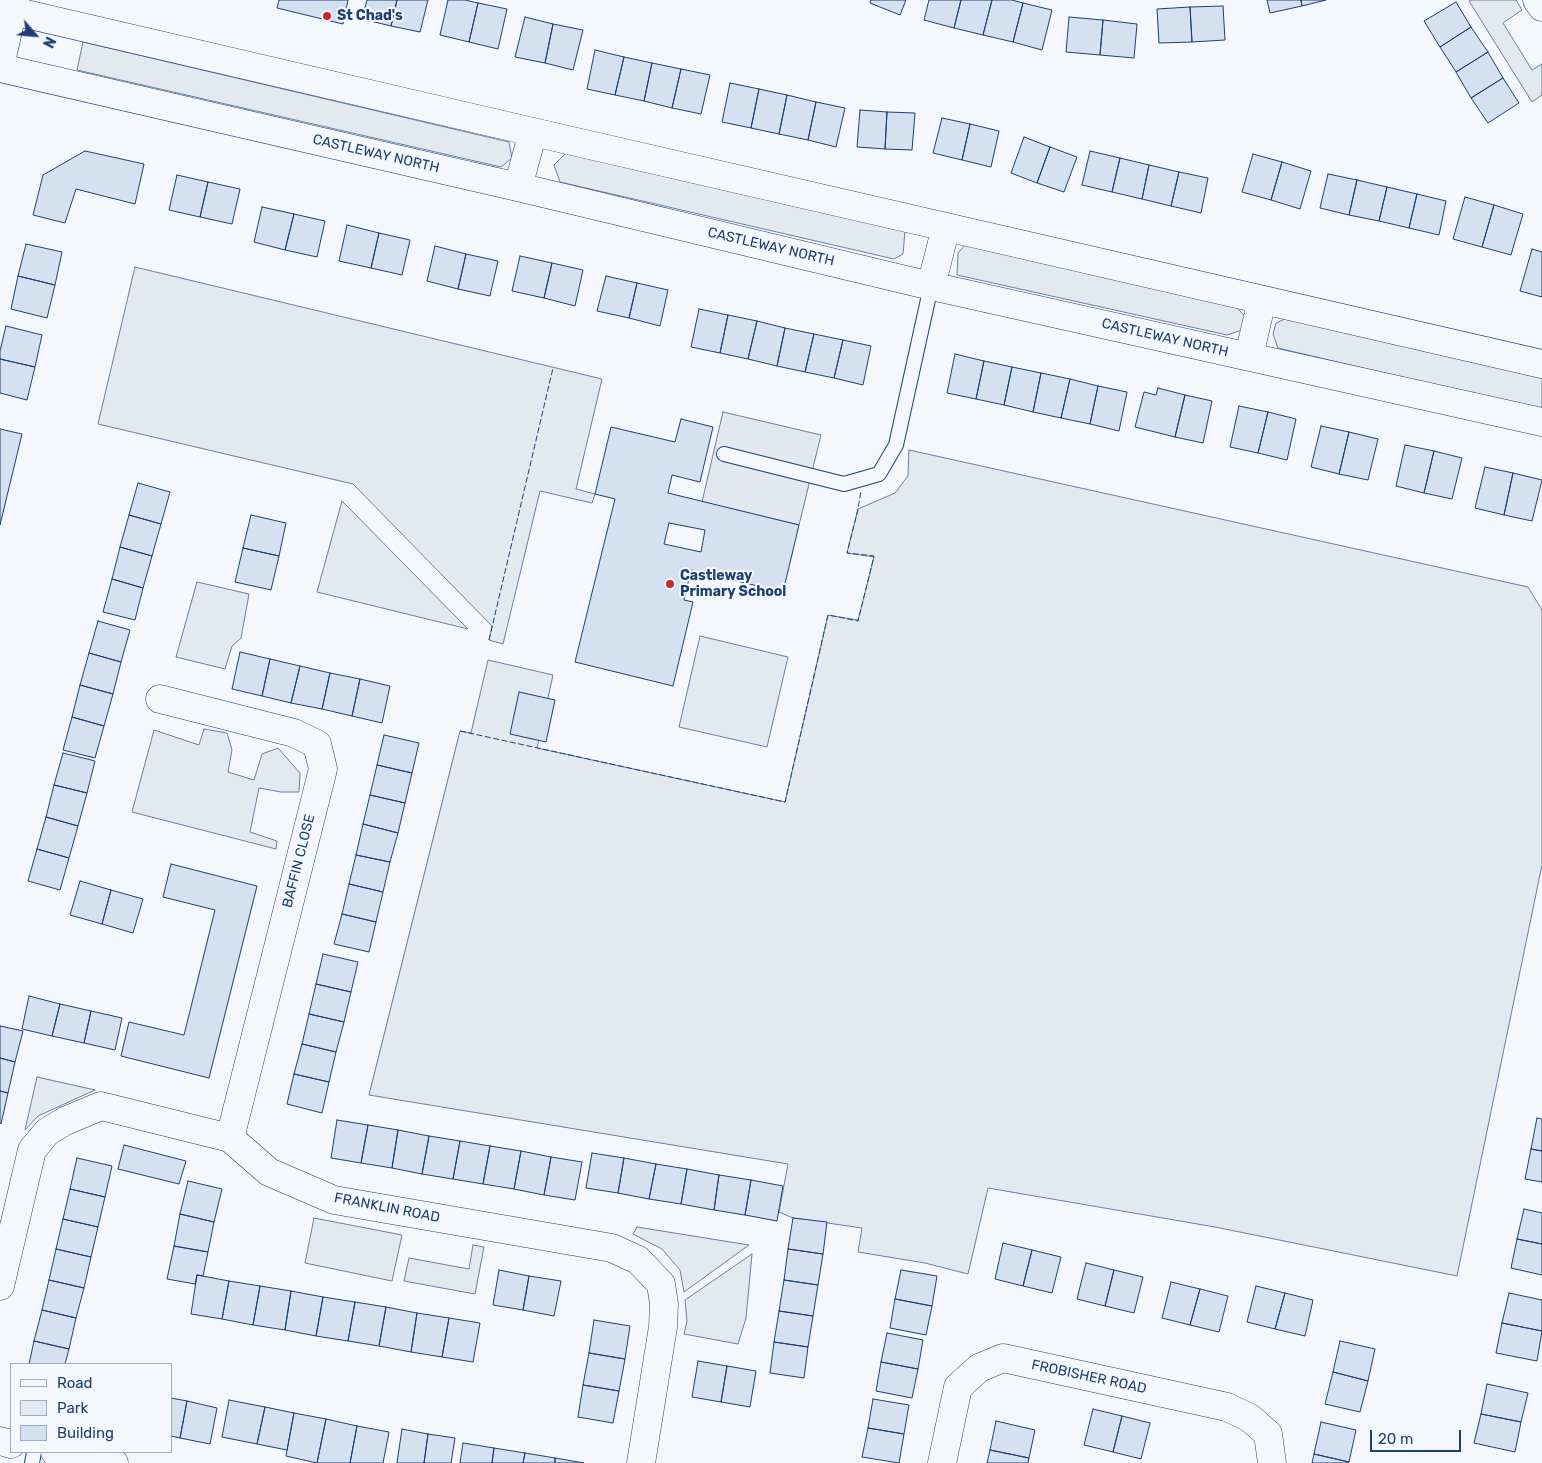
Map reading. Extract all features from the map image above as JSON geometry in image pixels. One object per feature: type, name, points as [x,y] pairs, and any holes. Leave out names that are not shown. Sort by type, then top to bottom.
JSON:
[{"type":"street","points":[[1537,0],[1542,7]]},
{"type":"street","points":[[0,67],[9,6],[533,132],[1542,364]]},
{"type":"street","name":"CASTLEWAY NORTH","points":[[0,67],[518,187],[931,286],[1542,422]]},
{"type":"street","points":[[518,187],[533,132]]},
{"type":"street","points":[[931,286],[946,226]]},
{"type":"street","points":[[1249,356],[1262,300]]},
{"type":"street","name":"BAFFIN CLOSE","points":[[160,699],[294,733],[317,744],[323,769],[230,1138]]},
{"type":"street","name":"FRANKLIN ROAD","points":[[0,1286],[32,1150],[47,1132],[65,1120],[101,1106],[230,1138],[269,1172],[334,1200],[612,1248],[638,1260],[661,1284],[664,1304],[663,1327],[641,1463]]},
{"type":"street","name":"FROBISHER ROAD","points":[[942,1463],[958,1388],[979,1368],[1003,1358],[1227,1407],[1250,1418],[1268,1434],[1272,1463]]},
{"type":"street","points":[[60,1453],[114,1463]]},
{"type":"lane","points":[[724,454],[844,484],[878,474],[896,445],[931,286]]},
{"type":"green space","points":[[1516,0],[1522,10],[1503,23],[1532,70],[1542,64],[1542,95],[1532,102],[1469,1]]},
{"type":"green space","points":[[83,42],[509,142],[512,158],[501,167],[77,70]]},
{"type":"green space","points":[[566,153],[905,231],[903,254],[894,259],[560,182],[554,165]]},
{"type":"green space","points":[[965,245],[1236,307],[1246,317],[1242,330],[1227,335],[957,275],[958,253]]},
{"type":"green space","points":[[135,267],[602,379],[576,489],[595,494],[592,503],[540,491],[503,644],[489,640],[492,626],[353,484],[98,424]]},
{"type":"green space","points":[[1287,318],[1542,376],[1542,410],[1278,348],[1273,334],[1276,323]]},
{"type":"green space","points":[[909,450],[1528,587],[1542,610],[1542,865],[1457,1276],[1215,1227],[988,1188],[968,1274],[925,1263],[858,1252],[862,1228],[793,1218],[779,1212],[788,1164],[369,1095],[460,731],[471,733],[488,660],[553,675],[537,748],[785,802],[828,615],[858,620],[874,557],[847,553],[858,509],[895,493],[908,476]]},
{"type":"green space","points":[[342,501],[468,629],[317,592]]},
{"type":"green space","points":[[197,582],[249,594],[241,638],[232,646],[225,669],[176,657]]},
{"type":"green space","points":[[700,636],[788,657],[767,747],[679,727]]},
{"type":"green space","points":[[204,729],[227,733],[232,750],[228,772],[254,780],[262,754],[278,748],[300,773],[299,792],[281,792],[259,788],[250,832],[277,841],[276,849],[132,812],[154,730],[199,745]]},
{"type":"green space","points":[[37,1077],[95,1090],[38,1116],[25,1130]]},
{"type":"green space","points":[[314,1218],[402,1235],[392,1281],[305,1263]]},
{"type":"green space","points":[[637,1227],[749,1245],[684,1292],[680,1270],[662,1249],[633,1234]]},
{"type":"green space","points":[[473,1245],[484,1247],[475,1294],[404,1281],[409,1258],[469,1269]]},
{"type":"green space","points":[[752,1254],[746,1318],[738,1344],[684,1334],[687,1321],[685,1300]]},
{"type":"shaded area","points":[[723,412],[821,435],[799,525],[702,502]]},
{"type":"building","name":"St Chad's","points":[[279,0],[348,0],[343,24],[277,8]]},
{"type":"building","points":[[367,0],[397,0],[391,26],[362,19]]},
{"type":"building","points":[[397,0],[428,0],[420,32],[391,26]]},
{"type":"building","points":[[448,0],[465,0],[478,3],[469,42],[440,35]]},
{"type":"building","points":[[871,0],[906,0],[900,15],[870,3]]},
{"type":"building","points":[[929,0],[961,0],[954,28],[924,20]]},
{"type":"building","points":[[961,0],[992,0],[983,35],[954,28]]},
{"type":"building","points":[[992,0],[1012,0],[1023,3],[1013,42],[983,35]]},
{"type":"building","points":[[1267,0],[1301,0],[1302,6],[1270,13]]},
{"type":"building","points":[[1301,0],[1326,0],[1302,6]]},
{"type":"building","points":[[1456,2],[1471,27],[1440,47],[1424,21]]},
{"type":"building","points":[[478,3],[507,9],[498,49],[469,42]]},
{"type":"building","points":[[1023,3],[1052,10],[1042,50],[1013,42]]},
{"type":"building","points":[[1223,6],[1225,40],[1192,42],[1190,7]]},
{"type":"building","points":[[1190,7],[1192,42],[1159,43],[1157,9]]},
{"type":"building","points":[[525,17],[553,24],[545,63],[515,57]]},
{"type":"building","points":[[1069,17],[1103,20],[1100,55],[1066,52]]},
{"type":"building","points":[[1103,20],[1137,24],[1134,58],[1100,55]]},
{"type":"building","points":[[553,24],[583,30],[573,70],[545,63]]},
{"type":"building","points":[[1471,27],[1488,52],[1456,72],[1440,47]]},
{"type":"building","points":[[595,50],[624,57],[615,95],[587,89]]},
{"type":"building","points":[[1488,52],[1503,78],[1471,98],[1456,72]]},
{"type":"building","points":[[624,57],[652,63],[644,101],[615,95]]},
{"type":"building","points":[[652,63],[681,69],[672,108],[644,101]]},
{"type":"building","points":[[681,69],[710,75],[701,114],[672,108]]},
{"type":"building","points":[[1503,78],[1519,103],[1488,123],[1471,98]]},
{"type":"building","points":[[730,83],[759,89],[751,128],[722,122]]},
{"type":"building","points":[[759,89],[787,95],[779,134],[751,128]]},
{"type":"building","points":[[787,95],[816,102],[808,140],[779,134]]},
{"type":"building","points":[[816,102],[845,108],[836,147],[808,140]]},
{"type":"building","points":[[860,110],[887,112],[885,149],[857,147]]},
{"type":"building","points":[[887,112],[915,113],[912,150],[885,149]]},
{"type":"building","points":[[942,118],[970,124],[962,160],[933,153]]},
{"type":"building","points":[[970,124],[999,131],[991,167],[962,160]]},
{"type":"building","points":[[1024,137],[1050,147],[1037,183],[1011,173]]},
{"type":"building","points":[[1050,147],[1077,157],[1064,192],[1037,183]]},
{"type":"building","points":[[85,151],[144,164],[135,204],[76,189],[65,223],[33,215],[43,175]]},
{"type":"building","points":[[1090,151],[1120,158],[1112,192],[1082,185]]},
{"type":"building","points":[[1253,154],[1282,162],[1271,200],[1242,192]]},
{"type":"building","points":[[1120,158],[1149,165],[1142,199],[1112,192]]},
{"type":"building","points":[[1282,162],[1311,171],[1300,209],[1271,200]]},
{"type":"building","points":[[1149,165],[1179,172],[1171,206],[1142,199]]},
{"type":"building","points":[[1179,172],[1208,178],[1201,213],[1171,206]]},
{"type":"building","points":[[1328,174],[1357,180],[1349,215],[1320,208]]},
{"type":"building","points":[[177,175],[208,182],[200,217],[169,210]]},
{"type":"building","points":[[1357,180],[1387,187],[1379,221],[1349,215]]},
{"type":"building","points":[[208,182],[240,189],[232,224],[200,217]]},
{"type":"building","points":[[1387,187],[1417,194],[1409,228],[1379,221]]},
{"type":"building","points":[[1417,194],[1446,201],[1439,235],[1409,228]]},
{"type":"building","points":[[1465,197],[1494,205],[1482,247],[1453,239]]},
{"type":"building","points":[[1494,205],[1523,214],[1511,255],[1482,247]]},
{"type":"building","points":[[262,207],[294,214],[285,250],[254,242]]},
{"type":"building","points":[[294,214],[325,221],[317,257],[285,250]]},
{"type":"building","points":[[347,225],[379,233],[371,268],[339,261]]},
{"type":"building","points":[[379,233],[410,240],[402,275],[371,268]]},
{"type":"building","points":[[26,244],[62,252],[55,285],[18,276]]},
{"type":"building","points":[[435,246],[466,254],[458,289],[427,281]]},
{"type":"building","points":[[1532,249],[1542,252],[1542,297],[1520,291]]},
{"type":"building","points":[[466,254],[498,261],[490,296],[458,289]]},
{"type":"building","points":[[520,256],[552,263],[544,298],[512,291]]},
{"type":"building","points":[[552,263],[583,270],[575,306],[544,298]]},
{"type":"building","points":[[18,276],[55,285],[47,318],[11,309]]},
{"type":"building","points":[[606,276],[637,283],[629,318],[597,311]]},
{"type":"building","points":[[637,283],[668,290],[660,326],[629,318]]},
{"type":"building","points":[[699,309],[728,315],[720,353],[691,347]]},
{"type":"building","points":[[728,315],[757,321],[748,359],[720,353]]},
{"type":"building","points":[[757,321],[785,328],[777,366],[748,359]]},
{"type":"building","points":[[6,326],[42,335],[35,367],[0,359]]},
{"type":"building","points":[[785,328],[814,334],[805,372],[777,366]]},
{"type":"building","points":[[814,334],[843,340],[834,378],[805,372]]},
{"type":"building","points":[[843,340],[871,346],[863,385],[834,378]]},
{"type":"building","points":[[955,354],[984,361],[976,399],[947,393]]},
{"type":"building","points":[[0,359],[35,367],[27,400],[0,393]]},
{"type":"building","points":[[984,361],[1012,367],[1004,405],[976,399]]},
{"type":"building","points":[[1012,367],[1041,373],[1033,412],[1004,405]]},
{"type":"building","points":[[1041,373],[1070,379],[1061,418],[1033,412]]},
{"type":"building","points":[[1070,379],[1098,386],[1090,424],[1061,418]]},
{"type":"building","points":[[1098,386],[1127,392],[1119,431],[1090,424]]},
{"type":"building","points":[[1158,388],[1185,395],[1175,437],[1135,427],[1144,392],[1156,395]]},
{"type":"building","points":[[1185,395],[1212,401],[1203,443],[1175,437]]},
{"type":"building","points":[[1239,406],[1268,412],[1258,453],[1230,447]]},
{"type":"building","points":[[1268,412],[1296,419],[1287,460],[1258,453]]},
{"type":"building","points":[[681,419],[713,427],[700,482],[672,475],[668,493],[799,525],[783,592],[691,570],[684,600],[693,602],[673,686],[575,662],[615,499],[595,494],[611,427],[675,442]],"holes":[[[669,523],[705,530],[701,552],[664,544]]]},
{"type":"building","points":[[1321,426],[1349,432],[1339,474],[1311,467]]},
{"type":"building","points":[[0,429],[22,434],[0,525]]},
{"type":"building","points":[[1349,432],[1378,439],[1368,480],[1339,474]]},
{"type":"building","points":[[1405,445],[1434,451],[1424,493],[1396,486]]},
{"type":"building","points":[[1434,451],[1462,458],[1452,499],[1424,493]]},
{"type":"building","points":[[1485,467],[1513,473],[1504,515],[1475,508]]},
{"type":"building","points":[[1513,473],[1542,480],[1532,521],[1504,515]]},
{"type":"building","points":[[138,483],[170,492],[161,524],[129,515]]},
{"type":"building","points":[[129,515],[161,524],[152,556],[120,547]]},
{"type":"building","points":[[251,515],[286,523],[279,556],[243,548]]},
{"type":"building","points":[[120,547],[152,556],[143,588],[112,579]]},
{"type":"building","points":[[243,548],[279,556],[271,590],[235,582]]},
{"type":"building","points":[[112,579],[143,588],[135,620],[103,612]]},
{"type":"building","points":[[98,621],[130,630],[121,662],[89,653]]},
{"type":"building","points":[[240,652],[270,659],[262,696],[232,689]]},
{"type":"building","points":[[89,653],[121,662],[113,694],[80,685]]},
{"type":"building","points":[[270,659],[300,666],[291,703],[262,696]]},
{"type":"building","points":[[300,666],[330,673],[322,709],[291,703]]},
{"type":"building","points":[[330,673],[360,679],[352,716],[322,709]]},
{"type":"building","points":[[360,679],[390,686],[382,723],[352,716]]},
{"type":"building","points":[[80,685],[113,694],[104,726],[72,717]]},
{"type":"building","points":[[519,692],[555,700],[546,742],[510,734]]},
{"type":"building","points":[[72,717],[104,726],[95,758],[63,750]]},
{"type":"building","points":[[384,735],[419,743],[412,773],[377,765]]},
{"type":"building","points":[[63,753],[95,761],[87,793],[54,785]]},
{"type":"building","points":[[377,765],[412,773],[405,803],[370,795]]},
{"type":"building","points":[[54,785],[87,793],[78,826],[46,817]]},
{"type":"building","points":[[370,795],[405,803],[398,833],[363,824]]},
{"type":"building","points":[[46,817],[78,826],[69,858],[37,849]]},
{"type":"building","points":[[363,824],[398,833],[390,862],[356,855]]},
{"type":"building","points":[[37,849],[69,858],[60,890],[28,881]]},
{"type":"building","points":[[356,855],[390,862],[383,892],[349,884]]},
{"type":"building","points":[[171,864],[257,886],[209,1078],[121,1056],[129,1022],[184,1035],[215,910],[163,897]]},
{"type":"building","points":[[80,881],[111,890],[102,924],[70,915]]},
{"type":"building","points":[[349,884],[383,892],[376,922],[342,914]]},
{"type":"building","points":[[111,890],[143,899],[133,933],[102,924]]},
{"type":"building","points":[[342,914],[376,922],[369,952],[334,944]]},
{"type":"building","points":[[323,954],[358,962],[351,992],[316,984]]},
{"type":"building","points":[[316,984],[351,992],[344,1022],[309,1014]]},
{"type":"building","points":[[29,996],[60,1004],[52,1036],[22,1029]]},
{"type":"building","points":[[60,1004],[91,1011],[84,1043],[52,1036]]},
{"type":"building","points":[[91,1011],[122,1018],[115,1050],[84,1043]]},
{"type":"building","points":[[309,1014],[344,1022],[336,1052],[302,1044]]},
{"type":"building","points":[[0,1026],[23,1031],[15,1062],[0,1058]]},
{"type":"building","points":[[302,1044],[336,1052],[329,1082],[294,1074]]},
{"type":"building","points":[[0,1058],[15,1062],[8,1093],[0,1091]]},
{"type":"building","points":[[294,1074],[329,1082],[322,1113],[287,1104]]},
{"type":"building","points":[[0,1091],[8,1093],[1,1124],[0,1123]]},
{"type":"building","points":[[1537,1118],[1542,1119],[1542,1151],[1531,1149]]},
{"type":"building","points":[[337,1120],[368,1125],[361,1163],[331,1158]]},
{"type":"building","points":[[368,1125],[398,1130],[392,1168],[361,1163]]},
{"type":"building","points":[[398,1130],[429,1136],[422,1174],[392,1168]]},
{"type":"building","points":[[429,1136],[460,1141],[453,1179],[422,1174]]},
{"type":"building","points":[[460,1141],[490,1146],[483,1184],[453,1179]]},
{"type":"building","points":[[124,1145],[186,1161],[179,1184],[118,1169]]},
{"type":"building","points":[[490,1146],[521,1151],[514,1189],[483,1184]]},
{"type":"building","points":[[1531,1149],[1542,1151],[1542,1182],[1525,1179]]},
{"type":"building","points":[[521,1151],[551,1157],[544,1195],[514,1189]]},
{"type":"building","points":[[592,1153],[624,1158],[618,1193],[586,1188]]},
{"type":"building","points":[[551,1157],[582,1162],[575,1200],[544,1195]]},
{"type":"building","points":[[77,1158],[112,1166],[105,1197],[70,1189]]},
{"type":"building","points":[[624,1158],[656,1164],[649,1199],[618,1193]]},
{"type":"building","points":[[656,1164],[687,1169],[681,1204],[649,1199]]},
{"type":"building","points":[[687,1169],[719,1175],[714,1210],[681,1204]]},
{"type":"building","points":[[719,1175],[751,1180],[745,1215],[714,1210]]},
{"type":"building","points":[[751,1180],[783,1186],[777,1221],[745,1215]]},
{"type":"building","points":[[188,1181],[222,1189],[214,1222],[180,1214]]},
{"type":"building","points":[[70,1189],[105,1197],[98,1227],[63,1219]]},
{"type":"building","points":[[1524,1209],[1542,1213],[1542,1244],[1517,1239]]},
{"type":"building","points":[[180,1214],[214,1222],[208,1252],[174,1246]]},
{"type":"building","points":[[793,1218],[827,1222],[823,1254],[788,1249]]},
{"type":"building","points":[[63,1219],[98,1227],[91,1257],[56,1249]]},
{"type":"building","points":[[1517,1239],[1542,1244],[1542,1275],[1511,1268]]},
{"type":"building","points":[[1003,1243],[1032,1250],[1023,1286],[995,1279]]},
{"type":"building","points":[[174,1246],[208,1252],[203,1276],[197,1275],[195,1284],[167,1279]]},
{"type":"building","points":[[56,1249],[91,1257],[84,1288],[49,1280]]},
{"type":"building","points":[[788,1249],[823,1254],[818,1285],[784,1280]]},
{"type":"building","points":[[1032,1250],[1061,1257],[1052,1293],[1023,1286]]},
{"type":"building","points":[[1086,1263],[1114,1270],[1105,1306],[1077,1299]]},
{"type":"building","points":[[499,1270],[529,1276],[523,1310],[493,1305]]},
{"type":"building","points":[[901,1270],[937,1276],[932,1306],[895,1299]]},
{"type":"building","points":[[1114,1270],[1143,1277],[1134,1313],[1105,1306]]},
{"type":"building","points":[[197,1275],[229,1281],[222,1319],[191,1314]]},
{"type":"building","points":[[529,1276],[561,1281],[554,1316],[523,1310]]},
{"type":"building","points":[[49,1280],[84,1288],[76,1318],[42,1310]]},
{"type":"building","points":[[784,1280],[818,1285],[813,1316],[779,1311]]},
{"type":"building","points":[[229,1281],[260,1286],[253,1325],[222,1319]]},
{"type":"building","points":[[1171,1282],[1200,1289],[1190,1325],[1162,1318]]},
{"type":"building","points":[[260,1286],[291,1291],[285,1330],[253,1325]]},
{"type":"building","points":[[1256,1286],[1285,1293],[1275,1329],[1247,1322]]},
{"type":"building","points":[[1200,1289],[1228,1296],[1219,1332],[1190,1325]]},
{"type":"building","points":[[291,1291],[323,1297],[316,1336],[285,1330]]},
{"type":"building","points":[[1285,1293],[1313,1300],[1305,1336],[1275,1329]]},
{"type":"building","points":[[1509,1293],[1542,1300],[1542,1331],[1502,1323]]},
{"type":"building","points":[[323,1297],[355,1302],[348,1341],[316,1336]]},
{"type":"building","points":[[895,1299],[932,1306],[926,1335],[890,1328]]},
{"type":"building","points":[[355,1302],[386,1307],[379,1346],[348,1341]]},
{"type":"building","points":[[386,1307],[417,1313],[411,1352],[379,1346]]},
{"type":"building","points":[[42,1310],[76,1318],[69,1349],[34,1341]]},
{"type":"building","points":[[779,1311],[813,1316],[808,1347],[774,1342]]},
{"type":"building","points":[[417,1313],[449,1318],[442,1357],[411,1352]]},
{"type":"building","points":[[449,1318],[480,1323],[473,1362],[442,1357]]},
{"type":"building","points":[[594,1320],[630,1326],[625,1359],[589,1353]]},
{"type":"building","points":[[1502,1323],[1542,1331],[1537,1361],[1496,1353]]},
{"type":"building","points":[[887,1333],[923,1340],[918,1369],[881,1362]]},
{"type":"building","points":[[34,1341],[69,1349],[65,1363],[29,1363]]},
{"type":"building","points":[[1340,1341],[1375,1349],[1368,1381],[1333,1372]]},
{"type":"building","points":[[774,1342],[808,1347],[804,1378],[770,1373]]},
{"type":"building","points":[[589,1353],[625,1359],[619,1391],[583,1385]]},
{"type":"building","points":[[698,1361],[727,1366],[721,1402],[692,1397]]},
{"type":"building","points":[[881,1362],[918,1369],[912,1398],[876,1391]]},
{"type":"building","points":[[727,1366],[756,1371],[750,1407],[721,1402]]},
{"type":"building","points":[[1333,1372],[1368,1381],[1360,1412],[1325,1404]]},
{"type":"building","points":[[1487,1384],[1528,1393],[1521,1422],[1481,1414]]},
{"type":"building","points":[[583,1385],[619,1391],[613,1423],[578,1417]]},
{"type":"building","points":[[172,1398],[187,1401],[180,1438],[172,1436]]},
{"type":"building","points":[[873,1399],[909,1405],[904,1434],[868,1428]]},
{"type":"building","points":[[229,1400],[265,1407],[257,1444],[222,1437]]},
{"type":"building","points":[[187,1401],[217,1408],[210,1444],[180,1438]]},
{"type":"building","points":[[265,1407],[294,1413],[287,1450],[257,1444]]},
{"type":"building","points":[[1093,1409],[1122,1416],[1113,1452],[1084,1445]]},
{"type":"building","points":[[294,1413],[326,1419],[317,1463],[286,1456]]},
{"type":"building","points":[[1481,1414],[1521,1422],[1515,1452],[1474,1443]]},
{"type":"building","points":[[1122,1416],[1150,1423],[1141,1459],[1113,1452]]},
{"type":"building","points":[[326,1419],[357,1426],[350,1463],[317,1463]]},
{"type":"building","points":[[996,1421],[1035,1430],[1029,1458],[990,1450]]},
{"type":"building","points":[[1321,1422],[1356,1430],[1349,1462],[1314,1454]]},
{"type":"building","points":[[357,1426],[389,1432],[383,1463],[350,1463]]},
{"type":"building","points":[[868,1428],[904,1434],[899,1463],[862,1457]]},
{"type":"building","points":[[402,1429],[428,1434],[424,1463],[397,1463]]},
{"type":"building","points":[[428,1434],[455,1438],[451,1463],[424,1463]]},
{"type":"building","points":[[463,1443],[494,1448],[492,1463],[460,1463]]},
{"type":"building","points":[[494,1448],[525,1453],[523,1463],[492,1463]]},
{"type":"building","points":[[990,1450],[1029,1458],[1028,1463],[987,1463]]},
{"type":"building","points":[[525,1453],[555,1458],[555,1463],[523,1463]]},
{"type":"building","points":[[1314,1454],[1349,1462],[1312,1463]]},
{"type":"building","points":[[555,1458],[584,1463],[555,1463]]},
{"type":"fence","points":[[489,640],[553,368]]},
{"type":"fence","points":[[460,731],[785,802],[828,615],[858,621],[874,556],[847,553],[861,491]]},
{"type":"place","name":"St Chad's","points":[[327,16]]},
{"type":"place","name":"Castleway Primary School","points":[[670,584]]}]
